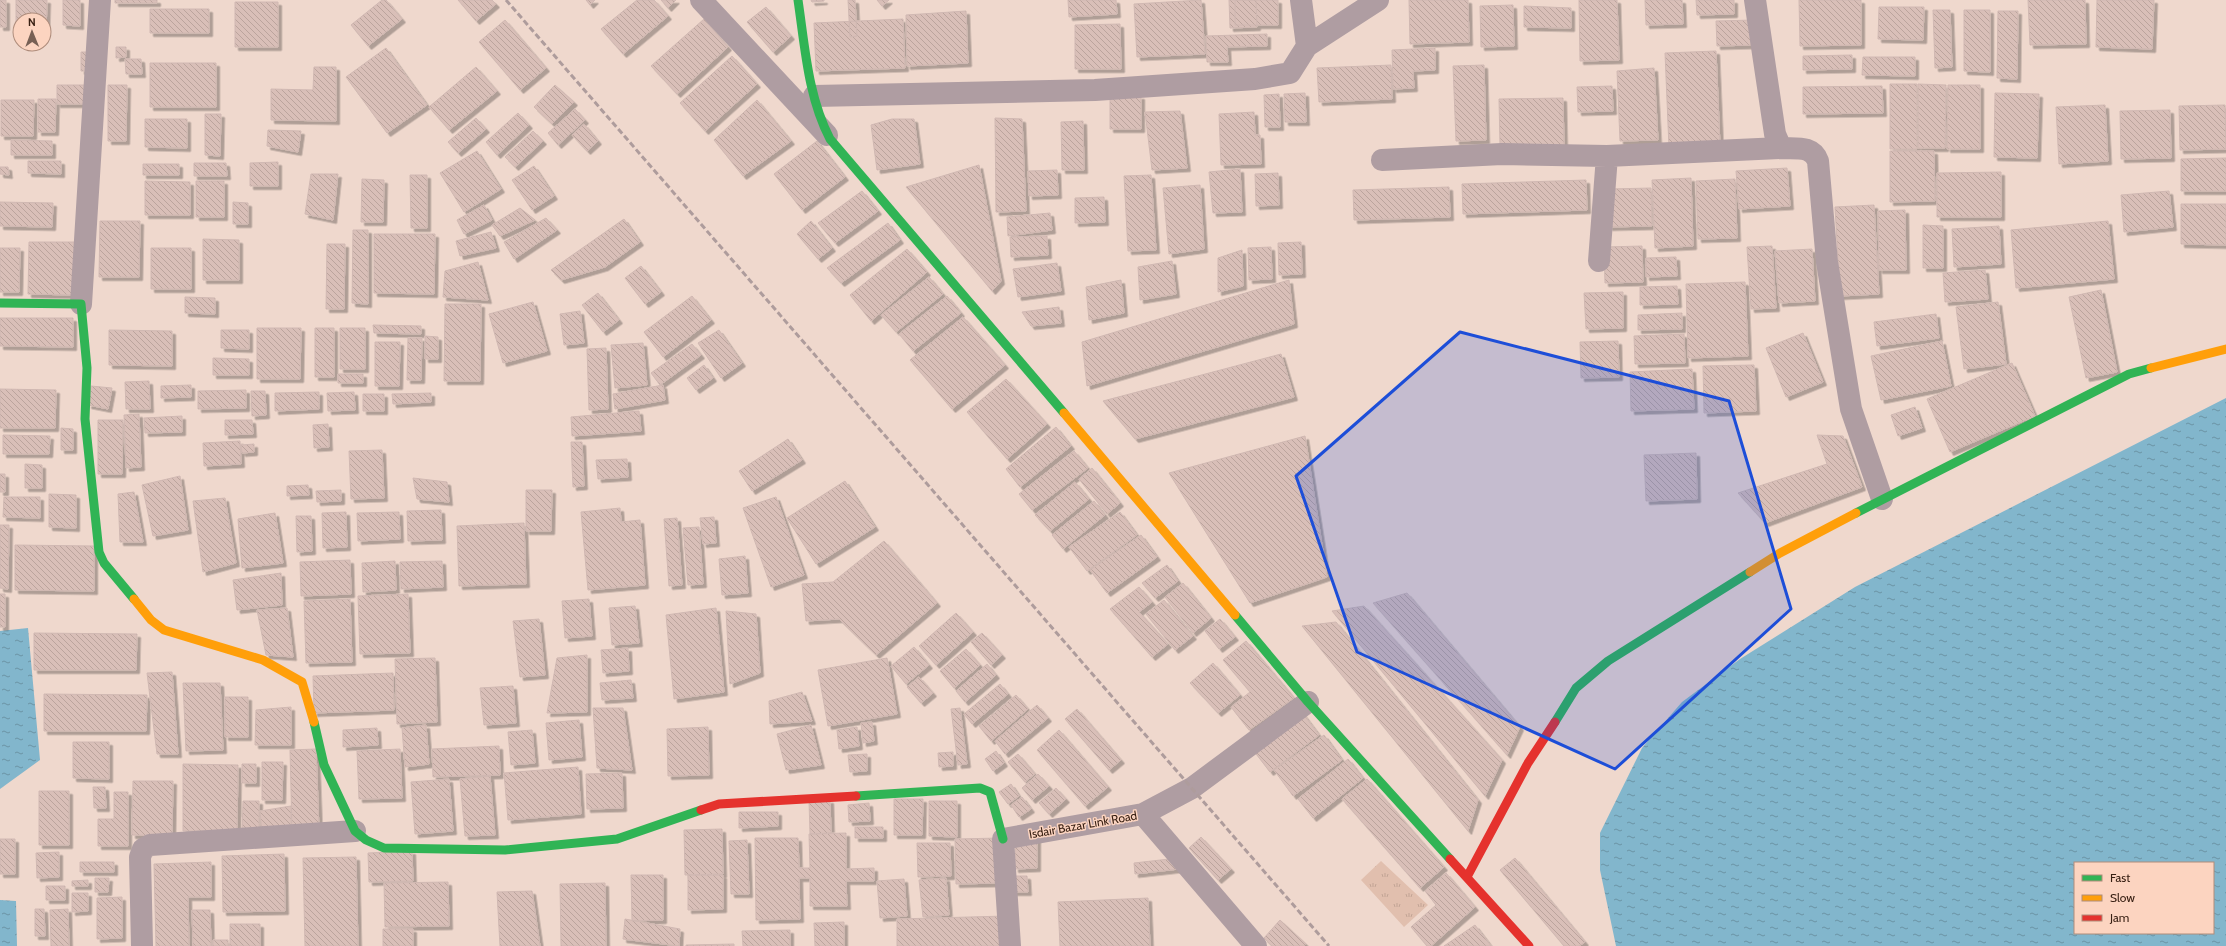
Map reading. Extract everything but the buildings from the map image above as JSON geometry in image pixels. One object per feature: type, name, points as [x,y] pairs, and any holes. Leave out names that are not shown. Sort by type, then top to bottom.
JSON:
[{"type":"street","points":[[100,0],[81,304],[87,368],[85,419],[99,552],[104,563],[151,620],[164,630],[264,660],[302,682],[305,687],[324,765],[355,831],[366,840],[384,848],[505,850],[617,839],[720,804],[980,788],[990,792],[1003,839],[1010,946]]},
{"type":"street","points":[[701,0],[830,139],[1308,702],[1529,946]]},
{"type":"street","points":[[798,0],[814,96],[824,130],[830,139]]},
{"type":"street","points":[[1301,0],[1306,46]]},
{"type":"street","points":[[814,96],[1095,90],[1255,79],[1290,72],[1306,46],[1378,0]]},
{"type":"street","points":[[1755,0],[1775,134],[1781,148]]},
{"type":"street","points":[[1382,160],[1502,154],[1607,156],[1781,148],[1809,150],[1815,153],[1818,161],[1827,262],[1851,409],[1882,499]]},
{"type":"street","points":[[1599,262],[1607,156]]},
{"type":"street","points":[[0,303],[81,304]]},
{"type":"street","points":[[1467,877],[1528,763],[1576,688],[1608,660],[1780,553],[1882,499],[2129,374],[2226,349]]},
{"type":"street","name":"Isdair Bazar Link Road","points":[[1003,839],[1143,814],[1192,788],[1308,702]]},
{"type":"street","points":[[1143,814],[1256,946]]},
{"type":"street","points":[[142,946],[140,857],[143,849],[150,845],[355,831]]},
{"type":"highlighted area","points":[[1460,332],[1729,401],[1791,609],[1615,769],[1357,652],[1296,476]]},
{"type":"green space","points":[[1381,861],[1428,905],[1404,927],[1361,880]]},
{"type":"water","points":[[2226,398],[2226,946],[1616,946],[1600,870],[1600,833],[1642,748],[1682,702],[1740,659],[1855,587]]},
{"type":"water","points":[[28,628],[40,760],[0,789],[0,631]]},
{"type":"water","points":[[0,900],[16,901],[17,946],[0,946]]},
{"type":"railway","points":[[506,0],[1329,946]]},
{"type":"traffic: fast","points":[[798,0],[805,54],[812,89],[830,139],[1064,413]]},
{"type":"traffic: fast","points":[[0,303],[81,304],[87,368],[85,419],[99,552],[104,563],[134,599]]},
{"type":"traffic: fast","points":[[1856,513],[2129,374],[2151,368]]},
{"type":"traffic: fast","points":[[1555,722],[1576,688],[1608,661],[1750,572]]},
{"type":"traffic: fast","points":[[1235,615],[1308,702],[1450,859]]},
{"type":"traffic: fast","points":[[314,722],[324,765],[355,831],[366,840],[384,848],[505,850],[617,839],[701,810]]},
{"type":"traffic: fast","points":[[856,796],[980,788],[990,792],[1003,839]]},
{"type":"traffic: slow","points":[[2151,368],[2226,349]]},
{"type":"traffic: slow","points":[[1064,413],[1235,615]]},
{"type":"traffic: slow","points":[[1750,572],[1780,553],[1856,513]]},
{"type":"traffic: slow","points":[[134,599],[151,620],[164,630],[263,660],[302,682],[314,722]]},
{"type":"traffic: jam","points":[[1467,877],[1528,763],[1555,722]]},
{"type":"traffic: jam","points":[[701,810],[719,804],[856,796]]},
{"type":"traffic: jam","points":[[1450,859],[1529,946]]}]
